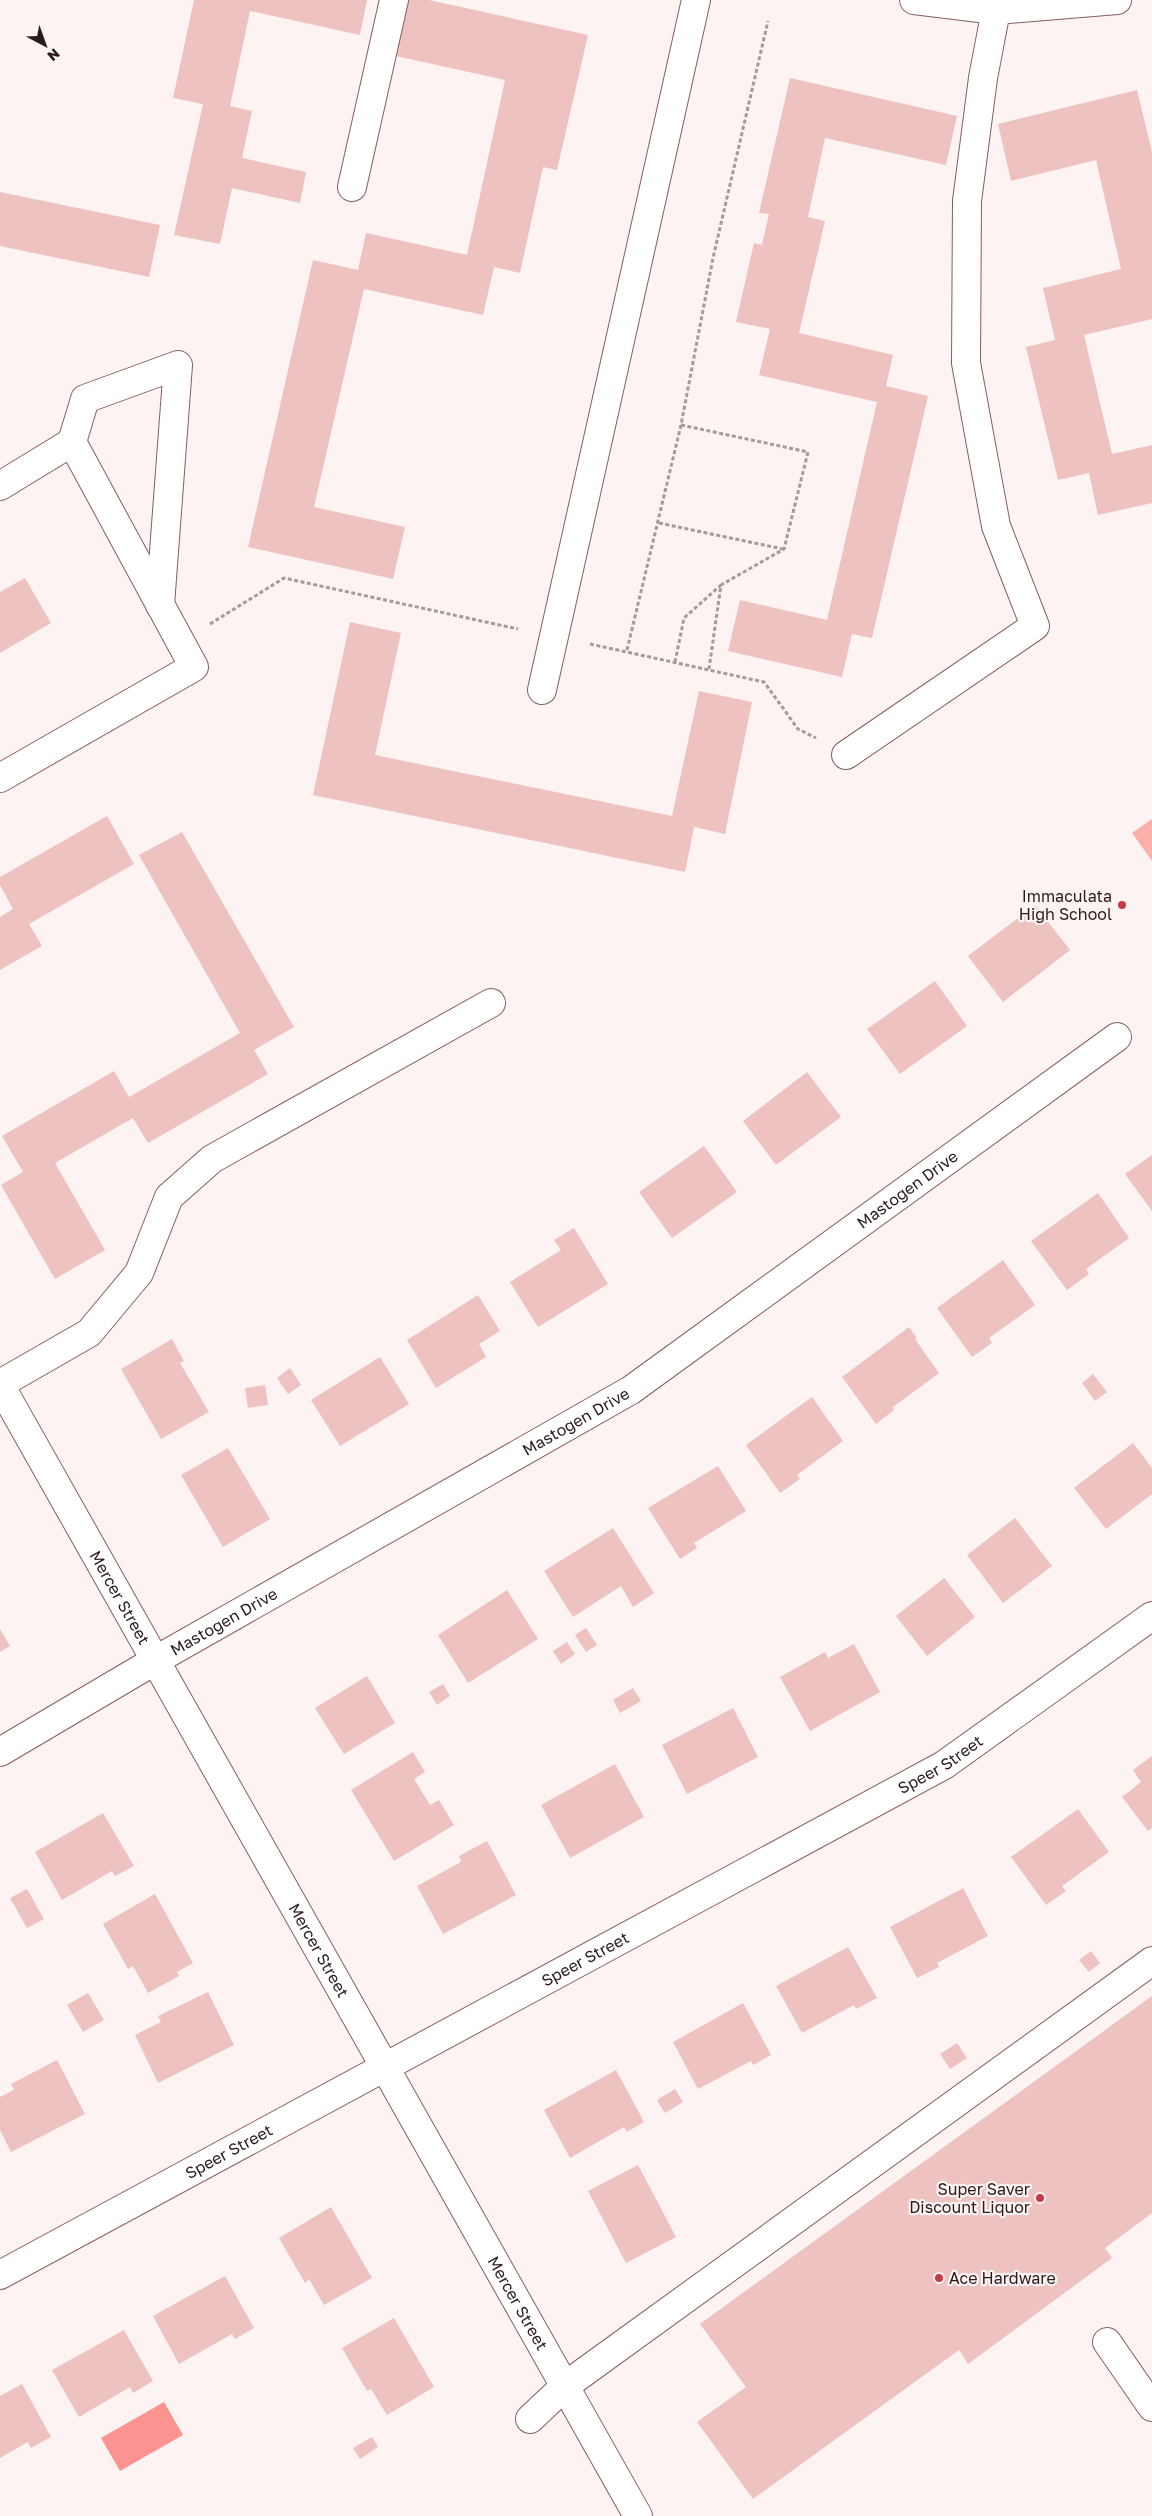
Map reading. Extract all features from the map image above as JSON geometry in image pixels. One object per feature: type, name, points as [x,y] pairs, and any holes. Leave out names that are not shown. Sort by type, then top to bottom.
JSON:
[{"type":"street","points":[[352,187],[394,0]]},
{"type":"street","points":[[542,690],[696,0]]},
{"type":"street","points":[[914,0],[996,10],[1047,3],[1117,0]]},
{"type":"street","points":[[846,755],[1035,626],[996,526],[966,363],[967,201],[983,78],[996,10]]},
{"type":"street","points":[[8,482],[72,442],[85,399],[178,365],[160,605]]},
{"type":"street","points":[[0,778],[194,667],[72,442]]},
{"type":"street","points":[[0,1385],[89,1333],[139,1273],[169,1197],[212,1158],[491,1003]]},
{"type":"street","name":"Mastogen Drive","points":[[0,1752],[156,1660],[631,1390],[1118,1037]]},
{"type":"street","name":"Mercer Street","points":[[0,1385],[638,2516]]},
{"type":"street","name":"Speer Street","points":[[0,2275],[944,1765],[1152,1616]]},
{"type":"street","points":[[530,2419],[565,2386],[1152,1961]]},
{"type":"street","points":[[1107,2342],[1152,2407]]},
{"type":"path","points":[[627,650],[682,425],[713,258],[768,21]]},
{"type":"path","points":[[676,662],[684,618],[722,585],[784,549],[808,452],[682,425]]},
{"type":"path","points":[[659,523],[784,549]]},
{"type":"path","points":[[709,669],[722,585]]},
{"type":"shaded area","points":[[1152,819],[1152,861],[1132,833]]},
{"type":"shaded area","points":[[164,2402],[183,2435],[120,2471],[101,2438]]},
{"type":"building","points":[[194,0],[367,0],[360,35],[250,11],[230,106],[252,111],[242,158],[306,172],[300,203],[232,188],[220,244],[174,235],[203,104],[173,98]]},
{"type":"building","points":[[408,0],[429,0],[588,35],[557,170],[543,167],[520,273],[494,267],[483,315],[364,289],[314,507],[405,527],[393,579],[248,547],[313,260],[358,270],[366,233],[467,255],[505,80],[396,56]]},
{"type":"building","points":[[790,78],[957,116],[946,165],[825,138],[808,217],[825,221],[799,333],[893,355],[886,386],[928,396],[872,638],[852,634],[842,677],[728,651],[740,600],[827,620],[877,402],[759,375],[770,329],[736,322],[754,243],[762,245],[769,214],[759,213]]},
{"type":"building","points":[[1137,90],[1152,152],[1152,319],[1084,335],[1112,454],[1152,445],[1152,503],[1098,515],[1089,473],[1058,480],[1026,347],[1055,340],[1043,288],[1121,269],[1096,160],[1011,181],[998,124]]},
{"type":"building","points":[[0,192],[160,225],[149,277],[0,246]]},
{"type":"building","points":[[25,578],[51,623],[0,653],[0,592]]},
{"type":"building","points":[[350,622],[401,633],[375,755],[672,816],[699,691],[752,702],[725,834],[694,827],[685,872],[313,795]]},
{"type":"building","points":[[107,816],[134,864],[29,924],[42,946],[0,970],[0,917],[13,909],[0,885],[0,877]]},
{"type":"building","points":[[182,832],[294,1027],[254,1050],[268,1074],[148,1143],[133,1118],[55,1163],[105,1250],[55,1279],[1,1185],[23,1172],[2,1136],[114,1071],[129,1097],[240,1033],[139,855]]},
{"type":"building","points":[[1035,905],[1070,950],[1003,1002],[968,956]]},
{"type":"building","points":[[935,981],[967,1026],[900,1074],[867,1029]]},
{"type":"building","points":[[807,1072],[841,1117],[776,1165],[743,1121]]},
{"type":"building","points":[[704,1146],[737,1192],[672,1238],[639,1192]]},
{"type":"building","points":[[1152,1155],[1152,1211],[1125,1174]]},
{"type":"building","points":[[1098,1193],[1129,1238],[1086,1269],[1089,1274],[1067,1290],[1031,1241]]},
{"type":"building","points":[[574,1228],[608,1284],[538,1327],[510,1282],[561,1250],[554,1240]]},
{"type":"building","points":[[1003,1260],[1035,1305],[989,1338],[992,1343],[972,1357],[937,1308]]},
{"type":"building","points":[[478,1295],[500,1331],[479,1344],[486,1357],[436,1388],[407,1340]]},
{"type":"building","points":[[909,1327],[917,1338],[915,1339],[939,1373],[893,1407],[894,1410],[876,1424],[842,1377]]},
{"type":"building","points":[[172,1339],[184,1361],[180,1363],[209,1412],[161,1439],[121,1369]]},
{"type":"building","points":[[380,1357],[409,1404],[340,1446],[311,1400]]},
{"type":"building","points":[[290,1368],[301,1385],[288,1394],[277,1378]]},
{"type":"building","points":[[1093,1374],[1107,1392],[1095,1401],[1082,1383]]},
{"type":"building","points":[[265,1385],[268,1405],[248,1408],[245,1388]]},
{"type":"building","points":[[812,1397],[843,1441],[797,1475],[800,1479],[780,1493],[746,1445]]},
{"type":"building","points":[[1133,1443],[1152,1468],[1152,1494],[1106,1529],[1074,1488]]},
{"type":"building","points":[[228,1448],[270,1519],[223,1547],[181,1475]]},
{"type":"building","points":[[718,1466],[746,1511],[694,1543],[697,1548],[680,1559],[648,1508]]},
{"type":"building","points":[[1015,1518],[1052,1566],[1003,1603],[967,1555]]},
{"type":"building","points":[[613,1528],[654,1593],[633,1607],[621,1586],[573,1617],[544,1571]]},
{"type":"building","points":[[944,1578],[975,1617],[927,1656],[896,1616]]},
{"type":"building","points":[[507,1590],[538,1639],[468,1683],[438,1635]]},
{"type":"building","points":[[586,1628],[597,1645],[586,1652],[575,1635]]},
{"type":"building","points":[[0,1629],[10,1646],[0,1652]]},
{"type":"building","points":[[567,1642],[575,1654],[561,1664],[553,1651]]},
{"type":"building","points":[[854,1644],[880,1692],[810,1731],[780,1677],[825,1652],[828,1658]]},
{"type":"building","points":[[367,1676],[395,1723],[344,1754],[315,1708]]},
{"type":"building","points":[[443,1684],[450,1696],[437,1705],[429,1692]]},
{"type":"building","points":[[633,1688],[641,1701],[620,1713],[613,1700]]},
{"type":"building","points":[[733,1708],[758,1757],[687,1794],[662,1745]]},
{"type":"building","points":[[413,1752],[425,1772],[414,1779],[430,1805],[439,1800],[454,1825],[394,1861],[351,1790]]},
{"type":"building","points":[[1152,1756],[1152,1828],[1148,1831],[1122,1797],[1141,1782],[1133,1770]]},
{"type":"building","points":[[615,1764],[644,1817],[570,1858],[541,1805]]},
{"type":"building","points":[[1078,1809],[1109,1852],[1062,1886],[1066,1891],[1046,1905],[1011,1857]]},
{"type":"building","points":[[103,1813],[134,1866],[115,1876],[112,1871],[62,1900],[35,1852]]},
{"type":"building","points":[[487,1841],[516,1895],[443,1934],[417,1886],[461,1862],[459,1856]]},
{"type":"building","points":[[963,1888],[988,1936],[937,1963],[939,1967],[917,1978],[890,1927]]},
{"type":"building","points":[[27,1889],[44,1919],[27,1928],[10,1898]]},
{"type":"building","points":[[155,1894],[193,1963],[177,1972],[179,1976],[148,1993],[133,1966],[128,1969],[103,1924]]},
{"type":"building","points":[[848,1947],[877,1998],[856,2009],[854,2005],[802,2033],[776,1986]]},
{"type":"building","points":[[1091,1951],[1100,1963],[1089,1972],[1079,1960]]},
{"type":"building","points":[[208,1992],[234,2045],[158,2083],[135,2035],[161,2022],[158,2016]]},
{"type":"building","points":[[88,1993],[104,2020],[83,2032],[67,2005]]},
{"type":"building","points":[[1152,1996],[1152,2213],[1105,2248],[1112,2258],[968,2364],[959,2350],[753,2499],[697,2422],[746,2387],[700,2324]]},
{"type":"building","points":[[743,2003],[771,2055],[753,2065],[751,2061],[698,2089],[673,2042]]},
{"type":"building","points":[[957,2043],[967,2058],[950,2069],[940,2054]]},
{"type":"building","points":[[57,2060],[85,2114],[11,2152],[0,2130],[0,2097],[14,2090],[11,2084]]},
{"type":"building","points":[[616,2070],[644,2122],[627,2132],[624,2127],[570,2158],[544,2110]]},
{"type":"building","points":[[675,2089],[683,2102],[665,2113],[657,2100]]},
{"type":"building","points":[[638,2165],[676,2237],[626,2263],[588,2191]]},
{"type":"building","points":[[331,2207],[372,2278],[324,2305],[309,2279],[305,2283],[279,2238]]},
{"type":"building","points":[[225,2276],[254,2328],[235,2339],[232,2334],[179,2364],[153,2316]]},
{"type":"building","points":[[394,2318],[434,2387],[387,2415],[371,2389],[367,2391],[342,2348]]},
{"type":"building","points":[[124,2330],[153,2381],[133,2393],[130,2387],[79,2417],[52,2370]]},
{"type":"building","points":[[22,2384],[51,2437],[31,2448],[28,2442],[0,2458],[0,2396]]},
{"type":"building","points":[[372,2437],[378,2447],[360,2459],[353,2448]]},
{"type":"place","name":"Immaculata High School","points":[[1122,905]]},
{"type":"place","name":"Super Saver Discount Liquor","points":[[1040,2198]]},
{"type":"place","name":"Ace Hardware","points":[[939,2278]]}]
